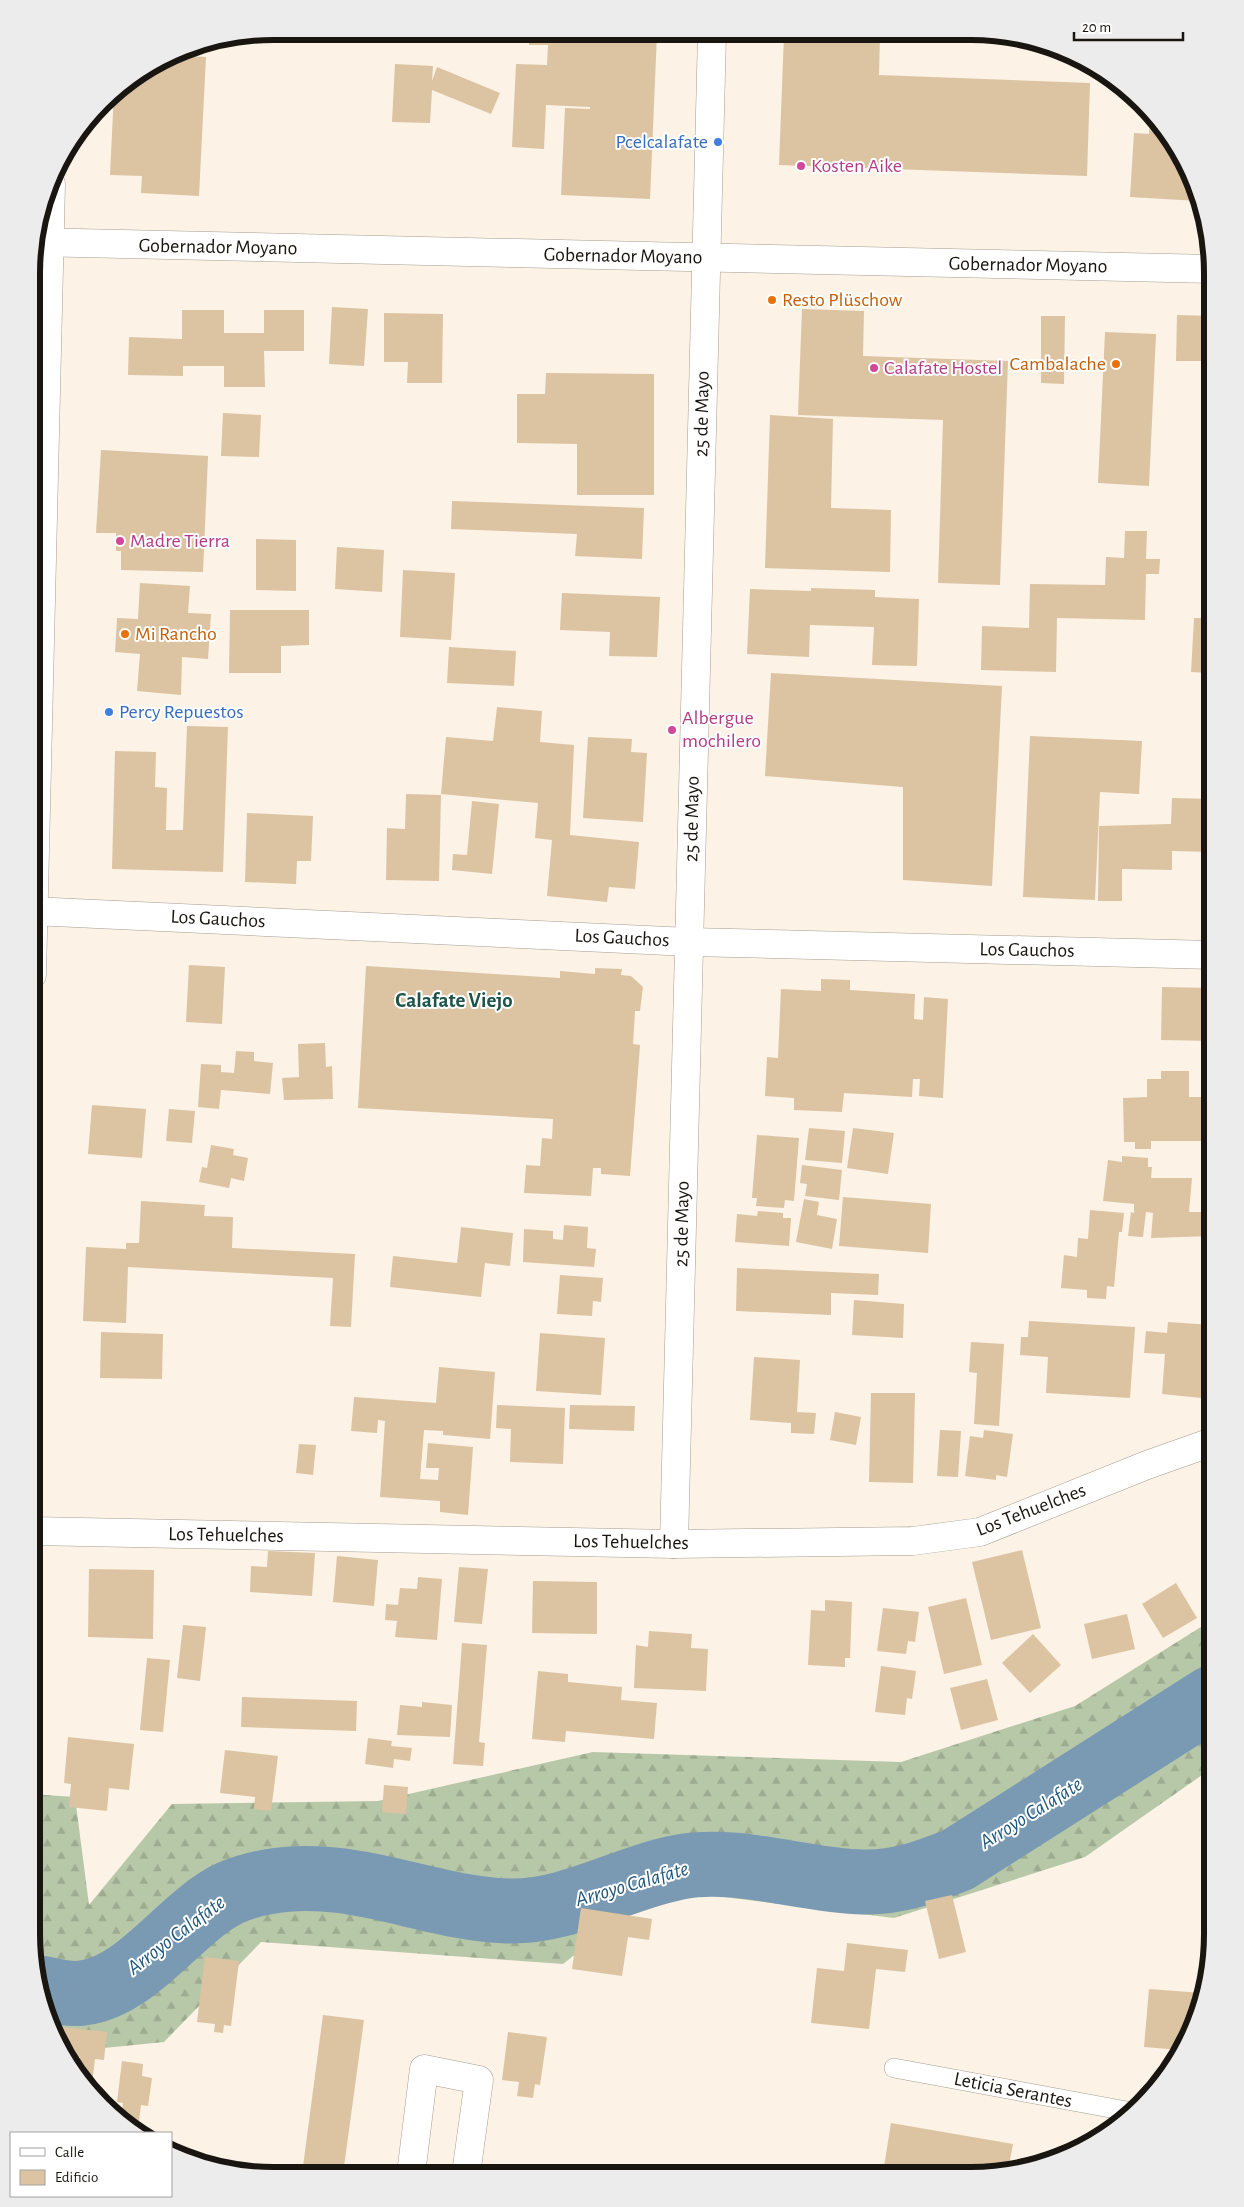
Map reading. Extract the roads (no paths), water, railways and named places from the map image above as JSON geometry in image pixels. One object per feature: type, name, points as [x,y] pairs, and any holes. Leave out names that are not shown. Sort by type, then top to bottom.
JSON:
[{"type":"street","name":"25 de Mayo","points":[[674,1544],[712,40]]},
{"type":"street","name":"Gobernador Moyano","points":[[42,243],[1204,269]]},
{"type":"street","points":[[40,326],[41,251]]},
{"type":"street","name":"Los Gauchos","points":[[40,911],[689,942],[1204,955]]},
{"type":"street","name":"Los Tehuelches","points":[[40,1531],[674,1544],[913,1542],[980,1532],[1147,1465],[1204,1445]]},
{"type":"street","points":[[411,2167],[424,2069],[479,2080],[467,2167]]},
{"type":"lane","name":"Leticia Serantes","points":[[894,2068],[1123,2110]]},
{"type":"waterway","name":"Arroyo Calafate","points":[[47,1989],[83,1993],[103,1988],[123,1978],[194,1917],[212,1904],[234,1891],[267,1882],[328,1879],[388,1889],[447,1903],[507,1911],[551,1907],[658,1872],[702,1864],[748,1867],[841,1881],[876,1882],[900,1879],[957,1860],[1204,1703]]},
{"type":"place","name":"Pcelcalafate","points":[[718,142]]},
{"type":"place","name":"Kosten Aike","points":[[801,166]]},
{"type":"place","name":"Resto Plüschow","points":[[772,300]]},
{"type":"place","name":"Cambalache","points":[[1116,364]]},
{"type":"place","name":"Calafate Hostel","points":[[874,368]]},
{"type":"place","name":"Madre Tierra","points":[[120,541]]},
{"type":"place","name":"Mi Rancho","points":[[125,634]]},
{"type":"place","name":"Percy Repuestos","points":[[109,712]]},
{"type":"place","name":"Albergue mochilero","points":[[672,730]]},
{"type":"district","name":"Calafate Viejo","points":[[454,1000]]}]
